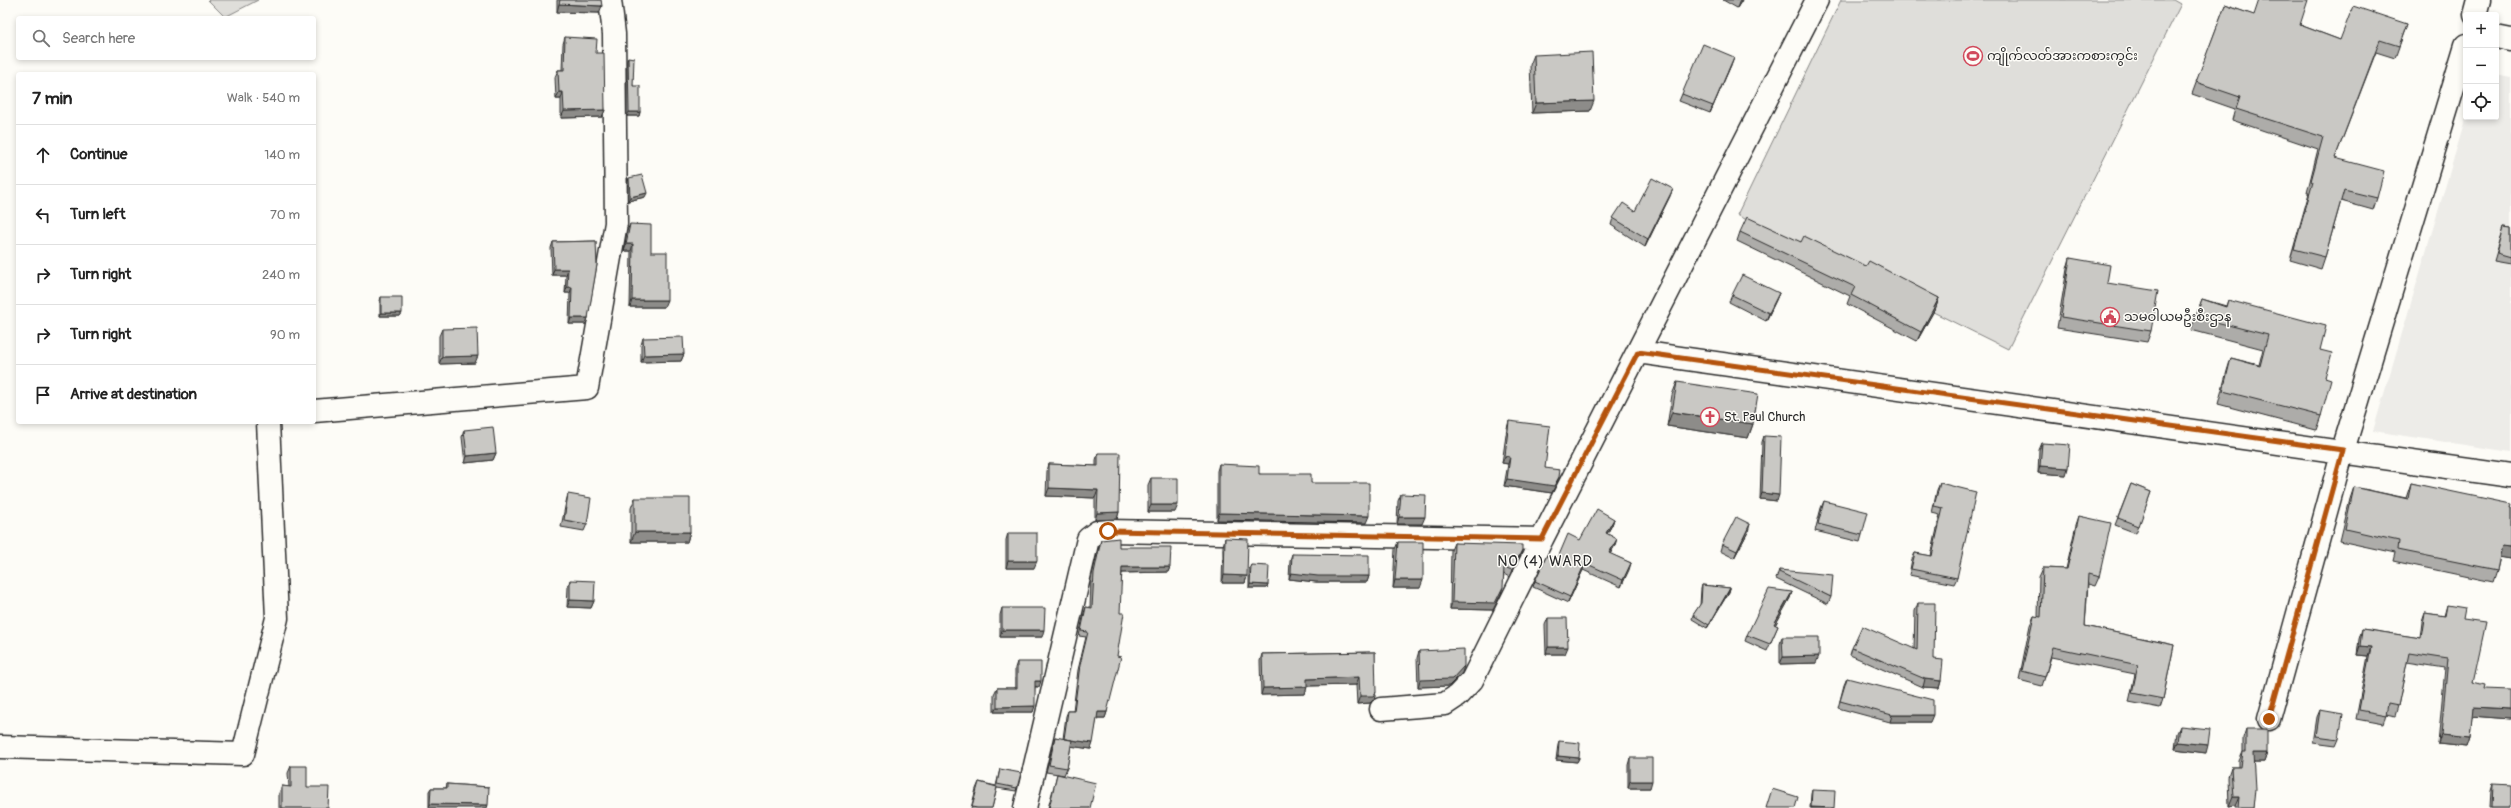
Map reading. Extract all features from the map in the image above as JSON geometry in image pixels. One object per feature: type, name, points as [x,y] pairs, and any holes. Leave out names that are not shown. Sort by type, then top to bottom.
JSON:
[{"type":"street","points":[[316,411],[587,388],[616,224],[614,34],[610,0]]},
{"type":"street","points":[[1381,709],[1445,704],[1457,696],[1472,680],[1542,539],[1817,0]]},
{"type":"street","points":[[2476,12],[2479,0]]},
{"type":"street","points":[[2499,38],[2511,40]]},
{"type":"street","points":[[2269,719],[2343,450],[2465,48]]},
{"type":"street","points":[[1638,352],[2343,450],[2511,476]]},
{"type":"street","points":[[0,747],[243,754],[276,618],[268,424]]},
{"type":"street","points":[[1025,808],[1088,539],[1097,532],[1124,531],[1542,539]]},
{"type":"shaded area","points":[[208,0],[258,0],[227,16],[224,16]]},
{"type":"shaded area","points":[[1841,0],[2174,0],[2181,4],[2008,349],[1737,215]]},
{"type":"shaded area","points":[[2499,76],[2511,78],[2511,452],[2373,431],[2465,120],[2499,120]]},
{"type":"building","points":[[560,0],[601,0],[602,6],[559,4]]},
{"type":"building","points":[[2259,0],[2308,0],[2300,25],[2340,40],[2353,6],[2407,24],[2399,46],[2380,40],[2335,158],[2384,171],[2377,198],[2344,190],[2325,257],[2294,249],[2313,182],[2311,181],[2323,137],[2236,109],[2240,97],[2196,82],[2225,5],[2254,15]]},
{"type":"building","points":[[565,37],[597,39],[596,53],[604,53],[605,110],[564,111],[563,92],[559,92],[558,70],[564,70]]},
{"type":"building","points":[[1703,44],[1734,57],[1713,106],[1682,94]]},
{"type":"building","points":[[1592,52],[1594,101],[1536,103],[1534,55]]},
{"type":"building","points":[[628,57],[634,58],[633,86],[640,86],[640,112],[629,112]]},
{"type":"building","points":[[642,175],[647,193],[630,197],[629,178]]},
{"type":"building","points":[[1652,178],[1673,189],[1648,239],[1613,218],[1623,203],[1635,211]]},
{"type":"building","points":[[1747,217],[1801,242],[1804,236],[1866,266],[1869,261],[1939,298],[1921,332],[1851,295],[1855,287],[1740,232]]},
{"type":"building","points":[[630,224],[651,225],[651,252],[667,252],[667,300],[632,300],[633,244],[626,244]]},
{"type":"building","points":[[2504,227],[2511,228],[2511,257],[2497,253]]},
{"type":"building","points":[[596,241],[597,265],[588,318],[571,318],[572,287],[567,287],[568,269],[554,269],[553,242]]},
{"type":"building","points":[[2070,258],[2110,265],[2107,283],[2158,291],[2151,331],[2061,317]]},
{"type":"building","points":[[1742,275],[1779,293],[1769,313],[1732,295]]},
{"type":"building","points":[[381,297],[402,297],[402,313],[381,313]]},
{"type":"building","points":[[2202,299],[2226,307],[2228,300],[2326,326],[2320,350],[2332,353],[2325,377],[2331,379],[2321,416],[2223,391],[2231,358],[2260,366],[2268,335],[2196,317]]},
{"type":"building","points":[[477,328],[478,356],[442,357],[442,329]]},
{"type":"building","points":[[683,337],[684,354],[644,355],[643,338]]},
{"type":"building","points":[[1677,382],[1758,394],[1753,424],[1672,412]]},
{"type":"building","points":[[1509,421],[1550,426],[1545,468],[1560,470],[1559,477],[1554,486],[1507,479],[1510,457],[1505,456]]},
{"type":"building","points":[[493,427],[496,453],[467,456],[464,430]]},
{"type":"building","points":[[1764,436],[1781,437],[1779,495],[1762,493]]},
{"type":"building","points":[[2042,443],[2070,445],[2068,468],[2040,466]]},
{"type":"building","points":[[1098,453],[1120,453],[1119,512],[1097,513],[1098,490],[1049,488],[1049,464],[1098,466]]},
{"type":"building","points":[[1219,464],[1259,466],[1259,474],[1311,474],[1311,483],[1369,483],[1369,516],[1219,513]]},
{"type":"building","points":[[1151,478],[1178,478],[1178,505],[1151,505]]},
{"type":"building","points":[[1940,483],[1976,492],[1957,578],[1911,569],[1915,553],[1932,556],[1943,508],[1934,506]]},
{"type":"building","points":[[2411,483],[2511,504],[2511,547],[2502,546],[2497,570],[2398,550],[2399,541],[2345,529],[2354,487],[2408,499]]},
{"type":"building","points":[[2131,484],[2151,492],[2139,526],[2118,518]]},
{"type":"building","points":[[568,494],[591,498],[587,524],[564,520]]},
{"type":"building","points":[[1401,494],[1426,495],[1425,517],[1399,517]]},
{"type":"building","points":[[635,498],[690,498],[690,532],[635,532]]},
{"type":"building","points":[[1824,501],[1868,512],[1862,535],[1818,524]]},
{"type":"building","points":[[1597,509],[1614,519],[1606,533],[1617,539],[1609,553],[1631,563],[1623,580],[1585,563],[1570,597],[1535,581],[1547,555],[1557,560],[1568,534],[1580,540]]},
{"type":"building","points":[[2079,516],[2111,523],[2099,577],[2088,574],[2085,626],[2174,645],[2163,699],[2132,693],[2138,665],[2053,647],[2045,677],[2022,671],[2034,616],[2041,617],[2043,568],[2067,569]]},
{"type":"building","points":[[1736,517],[1750,524],[1737,551],[1722,544]]},
{"type":"building","points":[[1008,533],[1037,533],[1037,561],[1008,561]]},
{"type":"building","points":[[1119,538],[1119,547],[1171,547],[1170,567],[1122,567],[1120,613],[1124,613],[1117,656],[1121,657],[1107,712],[1098,712],[1093,743],[1064,739],[1068,711],[1074,711],[1080,665],[1088,632],[1081,631],[1086,607],[1092,608],[1094,573],[1101,540]]},
{"type":"building","points":[[1225,538],[1248,539],[1247,576],[1224,575]]},
{"type":"building","points":[[1398,542],[1423,542],[1423,580],[1395,580]]},
{"type":"building","points":[[1454,543],[1522,545],[1522,550],[1512,570],[1504,567],[1503,587],[1495,603],[1452,602]]},
{"type":"building","points":[[1292,554],[1369,555],[1369,576],[1318,576],[1291,573]]},
{"type":"building","points":[[1251,565],[1269,566],[1268,585],[1250,584]]},
{"type":"building","points":[[1779,570],[1833,575],[1831,597],[1779,572]]},
{"type":"building","points":[[570,580],[595,581],[594,601],[570,600]]},
{"type":"building","points":[[1702,585],[1730,588],[1709,625],[1693,615],[1701,603]]},
{"type":"building","points":[[1769,589],[1792,592],[1774,624],[1778,626],[1770,644],[1747,635]]},
{"type":"building","points":[[1918,603],[1935,603],[1934,659],[1943,660],[1941,681],[1925,679],[1852,648],[1862,626],[1917,650]]},
{"type":"building","points":[[2447,605],[2465,608],[2463,619],[2486,622],[2473,682],[2485,685],[2484,689],[2511,690],[2511,709],[2473,707],[2470,738],[2441,735],[2448,659],[2409,653],[2398,706],[2388,704],[2386,715],[2359,710],[2371,647],[2360,646],[2362,629],[2421,638],[2425,613],[2445,616]]},
{"type":"building","points":[[1002,608],[1045,608],[1044,630],[1002,630]]},
{"type":"building","points":[[1548,618],[1567,618],[1568,647],[1548,647]]},
{"type":"building","points":[[1782,637],[1819,637],[1819,656],[1783,657]]},
{"type":"building","points":[[1464,649],[1464,666],[1452,679],[1420,680],[1419,651]]},
{"type":"building","points":[[1375,652],[1376,692],[1373,696],[1360,696],[1359,677],[1307,679],[1307,687],[1263,688],[1262,654]]},
{"type":"building","points":[[1017,662],[1041,662],[1041,681],[1035,681],[1035,706],[997,707],[997,688],[1017,688]]},
{"type":"building","points":[[1847,678],[1933,700],[1933,715],[1892,715],[1840,701]]},
{"type":"building","points":[[2320,710],[2343,714],[2339,739],[2316,736]]},
{"type":"building","points":[[2180,726],[2210,729],[2208,745],[2178,742]]},
{"type":"building","points":[[2246,729],[2267,729],[2267,753],[2253,753],[2255,789],[2253,808],[2238,808],[2239,797],[2233,797],[2231,767],[2241,767],[2243,752],[2246,752]]},
{"type":"building","points":[[1055,737],[1072,740],[1067,768],[1049,765]]},
{"type":"building","points":[[1559,741],[1580,743],[1579,758],[1558,756]]},
{"type":"building","points":[[1630,758],[1652,758],[1652,781],[1630,781]]},
{"type":"building","points":[[291,766],[307,766],[307,787],[329,787],[328,808],[282,808],[282,786],[291,787]]},
{"type":"building","points":[[1000,769],[1021,773],[1017,788],[997,784]]},
{"type":"building","points":[[1057,774],[1096,783],[1090,808],[1049,808]]},
{"type":"building","points":[[979,782],[997,787],[992,808],[972,807]]},
{"type":"building","points":[[447,784],[489,787],[488,805],[430,804],[431,788],[447,788]]},
{"type":"building","points":[[2492,784],[2511,785],[2511,808],[2491,808]]},
{"type":"building","points":[[1772,789],[1798,797],[1795,808],[1766,808]]},
{"type":"building","points":[[1812,790],[1835,791],[1834,808],[1811,807]]},
{"type":"place","name":"ကျိုက်လတ်အားကစားကွင်း","points":[[1973,56]]},
{"type":"place","name":"သမဝါယမဦးစီးဌာန","points":[[2110,317]]},
{"type":"place","name":"St. Paul Church","points":[[1710,417]]},
{"type":"district","name":"NO (4) WARD","points":[[1545,561]]},
{"type":"route","points":[[1108,531],[1542,539],[1638,352],[2343,450],[2269,719]]}]
